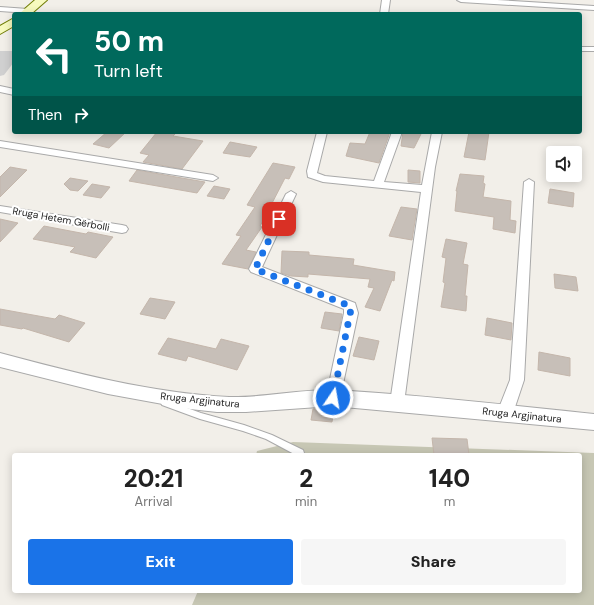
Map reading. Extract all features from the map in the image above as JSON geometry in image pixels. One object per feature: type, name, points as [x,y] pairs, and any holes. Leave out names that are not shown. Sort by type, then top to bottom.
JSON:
[{"type":"main road","points":[[26,12],[42,0]]},
{"type":"main road","points":[[0,31],[12,23]]},
{"type":"street","points":[[384,12],[386,0]]},
{"type":"street","points":[[461,0],[594,8]]},
{"type":"street","points":[[0,10],[26,12]]},
{"type":"street","points":[[582,49],[594,50]]},
{"type":"street","points":[[0,89],[12,92]]},
{"type":"street","points":[[322,134],[312,175],[323,178],[427,189]]},
{"type":"street","points":[[378,184],[396,134]]},
{"type":"street","points":[[397,403],[427,189],[437,134]]},
{"type":"street","points":[[0,144],[213,178]]},
{"type":"street","points":[[505,413],[517,380],[529,182]]},
{"type":"street","points":[[291,194],[255,269],[350,306],[351,313],[333,398]]},
{"type":"street","name":"Rruga Hetem Gërbolli","points":[[0,209],[122,229]]},
{"type":"street","name":"Rruga Argjinatura","points":[[0,360],[72,380],[184,400],[218,404],[246,405],[307,398],[333,398],[594,422]]},
{"type":"lane","points":[[136,392],[200,416],[263,434],[300,453]]},
{"type":"shaded area","points":[[0,51],[12,51],[12,65],[4,75],[0,76]]},
{"type":"shaded area","points":[[293,442],[594,453],[594,605],[192,605],[197,593],[582,593],[582,453],[256,453],[257,451]]},
{"type":"building","points":[[105,134],[124,134],[109,148],[93,144]]},
{"type":"building","points":[[155,134],[175,134],[173,136],[203,141],[182,169],[143,162],[149,155],[140,153]]},
{"type":"building","points":[[369,134],[389,134],[379,163],[346,156],[350,143],[365,144]]},
{"type":"building","points":[[403,134],[421,134],[414,148],[401,146]]},
{"type":"building","points":[[469,134],[489,134],[485,160],[464,157]]},
{"type":"building","points":[[230,142],[257,147],[250,157],[223,153]]},
{"type":"building","points":[[273,163],[295,167],[289,179],[285,178],[260,226],[262,227],[246,250],[256,252],[248,269],[222,264],[241,236],[236,235],[255,207],[247,205]]},
{"type":"building","points":[[10,167],[27,170],[0,197],[0,177]]},
{"type":"building","points":[[137,170],[205,182],[197,193],[129,181]]},
{"type":"building","points":[[408,170],[420,171],[420,183],[408,182]]},
{"type":"building","points":[[460,174],[484,176],[483,183],[485,184],[483,197],[511,201],[510,220],[516,221],[515,233],[493,229],[494,217],[455,211],[456,191]]},
{"type":"building","points":[[70,178],[88,181],[78,191],[70,190],[64,184]]},
{"type":"building","points":[[92,184],[110,187],[101,198],[83,195]]},
{"type":"building","points":[[214,186],[230,189],[224,199],[207,196]]},
{"type":"building","points":[[550,189],[574,193],[573,207],[548,203]]},
{"type":"building","points":[[401,207],[417,209],[412,240],[389,236]]},
{"type":"building","points":[[0,219],[18,223],[0,242]]},
{"type":"building","points":[[44,226],[86,234],[88,232],[113,237],[96,258],[70,252],[75,247],[33,239]]},
{"type":"building","points":[[446,239],[467,243],[463,264],[468,265],[465,296],[467,296],[466,311],[441,307],[445,283],[443,282],[446,258],[442,257]]},
{"type":"building","points":[[282,251],[309,252],[309,255],[354,259],[353,265],[395,272],[394,281],[392,280],[380,311],[365,307],[374,288],[368,287],[370,279],[308,274],[308,277],[291,276],[281,273]]},
{"type":"building","points":[[554,274],[576,277],[578,291],[555,288]]},
{"type":"building","points":[[150,298],[175,302],[165,319],[140,314]]},
{"type":"building","points":[[0,309],[55,319],[59,315],[85,323],[69,342],[23,328],[0,325]]},
{"type":"building","points":[[325,312],[342,314],[339,331],[321,328]]},
{"type":"building","points":[[487,318],[512,323],[511,340],[485,335]]},
{"type":"building","points":[[359,337],[379,341],[374,360],[353,356]]},
{"type":"building","points":[[168,338],[216,349],[221,339],[249,346],[237,370],[188,356],[186,361],[158,354]]},
{"type":"building","points":[[539,352],[570,358],[570,376],[538,370]]},
{"type":"building","points":[[313,409],[334,409],[332,422],[311,420]]},
{"type":"building","points":[[432,438],[467,439],[469,453],[434,453]]},
{"type":"route","points":[[279,219],[255,269],[350,306],[351,309],[333,398]]}]
